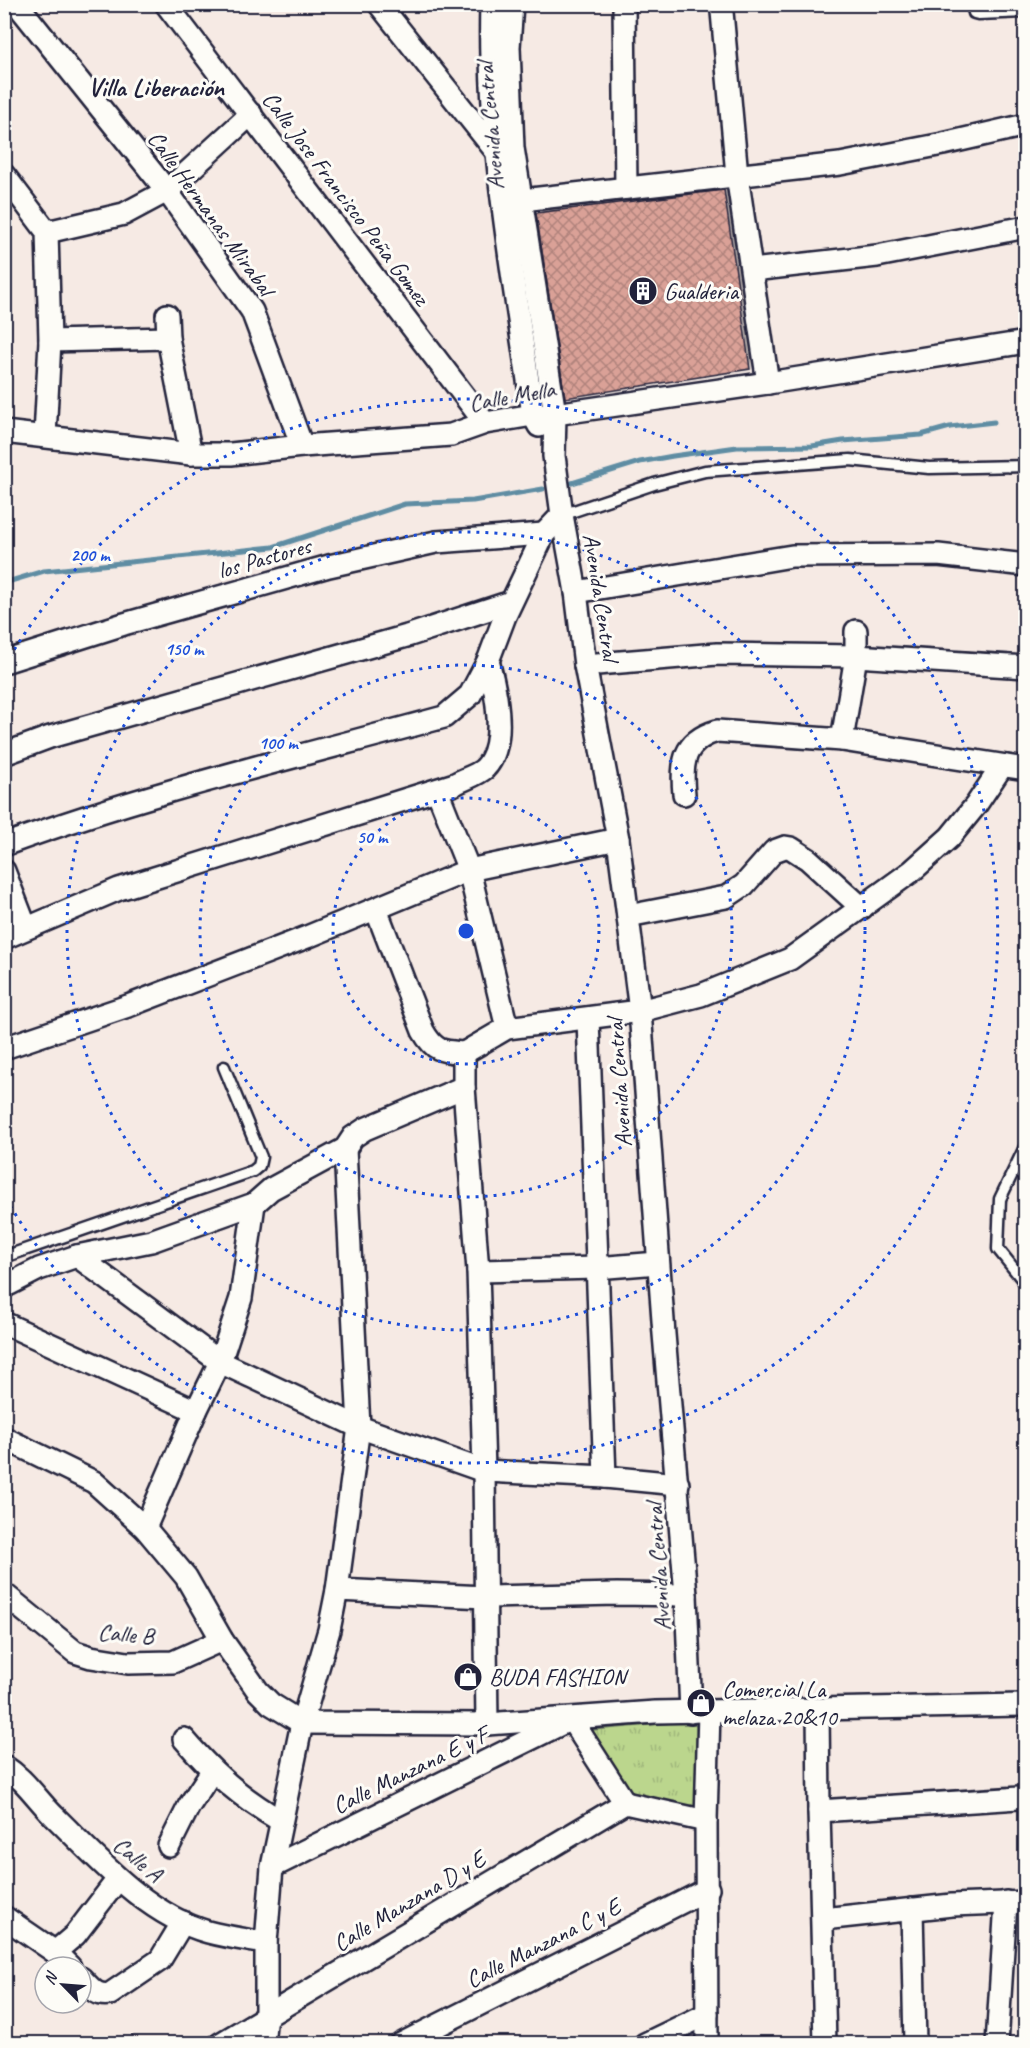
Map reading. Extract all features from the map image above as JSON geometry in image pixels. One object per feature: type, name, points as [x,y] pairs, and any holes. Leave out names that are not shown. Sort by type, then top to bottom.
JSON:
[{"type":"street","name":"Calle Hermanas Mirabal","points":[[17,4],[167,190],[252,311],[302,446]]},
{"type":"street","name":"Calle Jose Francisco Peña Gomez","points":[[166,4],[486,423]]},
{"type":"street","points":[[379,4],[495,150]]},
{"type":"street","name":"Avenida Central","points":[[491,4],[489,43],[495,150],[533,415],[554,456]]},
{"type":"street","name":"Avenida Central","points":[[512,4],[509,47],[513,136],[555,414],[554,456],[562,515],[576,592],[585,666],[618,839],[640,1011],[658,1263],[686,1595],[700,1711],[708,1889],[707,2043]]},
{"type":"street","points":[[624,4],[626,188]]},
{"type":"street","points":[[723,4],[737,175],[768,383]]},
{"type":"street","points":[[46,232],[124,214],[167,190],[251,114]]},
{"type":"street","points":[[522,200],[840,164],[1026,125]]},
{"type":"street","points":[[4,175],[46,232],[50,341],[45,436]]},
{"type":"street","points":[[752,270],[877,256],[1026,227]]},
{"type":"street","points":[[167,315],[168,338],[191,454]]},
{"type":"street","points":[[50,341],[168,338]]},
{"type":"street","name":"Calle Mella","points":[[4,432],[191,454],[231,454],[302,446],[451,435],[486,423],[533,415],[555,414],[768,383],[1026,342]]},
{"type":"street","points":[[4,845],[161,794],[444,717],[470,695],[488,661],[512,602],[544,534],[562,515]]},
{"type":"street","name":"los Pastores","points":[[4,662],[124,624],[329,566],[436,542],[544,534]]},
{"type":"street","points":[[576,592],[792,556],[938,555],[1026,565]]},
{"type":"street","points":[[4,754],[50,737],[407,636],[512,602]]},
{"type":"street","points":[[842,740],[856,656],[856,631]]},
{"type":"street","points":[[585,666],[717,654],[856,656],[1026,667]]},
{"type":"street","points":[[4,938],[119,889],[437,790],[483,770],[493,758],[497,747],[497,692],[488,661]]},
{"type":"street","points":[[684,794],[682,770],[685,757],[696,741],[706,734],[717,731],[842,740],[1026,769]]},
{"type":"street","points":[[376,909],[423,1031],[431,1044],[441,1051],[464,1053],[507,1028],[640,1011],[701,995],[790,959],[912,871],[950,837],[976,805],[1002,766]]},
{"type":"street","points":[[437,790],[469,870],[507,1028]]},
{"type":"street","points":[[4,1048],[128,1006],[469,870],[618,839]]},
{"type":"street","points":[[628,916],[726,897],[744,885],[774,851],[784,848],[791,848],[808,859],[862,908]]},
{"type":"street","points":[[4,871],[26,928]]},
{"type":"street","points":[[588,1019],[604,1477]]},
{"type":"street","points":[[464,1053],[464,1087],[478,1271],[484,1471],[487,1724]]},
{"type":"street","points":[[4,1287],[39,1269],[77,1256],[151,1241],[254,1204],[271,1189],[345,1149],[353,1137],[365,1129],[464,1087]]},
{"type":"street","points":[[263,2043],[266,2015],[266,1944],[272,1867],[302,1723],[329,1630],[337,1590],[359,1427],[345,1149]]},
{"type":"street","points":[[145,1528],[220,1362],[241,1298],[254,1204]]},
{"type":"street","points":[[77,1256],[220,1362],[359,1427],[484,1471],[604,1477],[678,1484]]},
{"type":"street","points":[[478,1271],[596,1268],[658,1263]]},
{"type":"street","points":[[4,1323],[196,1411]]},
{"type":"street","points":[[4,1438],[94,1482],[145,1528],[186,1577],[222,1640],[263,1697],[302,1723],[487,1724],[700,1711],[1026,1705]]},
{"type":"street","points":[[337,1590],[485,1597],[686,1595]]},
{"type":"street","name":"Calle B","points":[[4,1594],[75,1652],[91,1657],[128,1663],[173,1662],[222,1640]]},
{"type":"street","points":[[818,1709],[825,2043]]},
{"type":"street","points":[[571,1719],[625,1803],[706,1821]]},
{"type":"street","name":"Calle Manzana E y F","points":[[272,1867],[571,1719]]},
{"type":"street","points":[[184,1739],[212,1771],[255,1806],[281,1821]]},
{"type":"street","name":"Calle A","points":[[4,1766],[28,1786],[50,1813],[118,1879],[147,1901],[183,1922],[207,1932],[266,1944]]},
{"type":"street","points":[[169,1846],[189,1806],[212,1771]]},
{"type":"street","points":[[819,1811],[1019,1798]]},
{"type":"street","name":"Calle Manzana D y E","points":[[220,2043],[625,1803]]},
{"type":"street","points":[[65,1955],[75,1935],[118,1879]]},
{"type":"street","name":"Calle Manzana C y E","points":[[401,2043],[708,1889]]},
{"type":"street","points":[[823,1919],[912,1909],[1016,1902],[997,2043]]},
{"type":"street","points":[[912,1909],[915,2043]]},
{"type":"street","points":[[4,1917],[56,1955]]},
{"type":"street","points":[[93,1990],[102,1996],[110,1994],[160,1960],[183,1922]]},
{"type":"street","points":[[645,2043],[707,2013]]},
{"type":"lane","points":[[972,4],[974,13],[978,14],[1026,12]]},
{"type":"lane","points":[[562,515],[654,484],[705,471],[850,460],[929,468],[1026,466]]},
{"type":"lane","points":[[4,1257],[253,1171],[259,1166],[261,1157],[224,1066]]},
{"type":"lane","points":[[1025,1149],[1000,1199],[998,1249],[1026,1284]]},
{"type":"green space","points":[[696,1721],[698,1811],[627,1795],[592,1730]]},
{"type":"building","name":"Gualderia","points":[[724,190],[750,369],[565,398],[536,213]]},
{"type":"waterway","points":[[572,483],[640,462],[673,456],[737,447],[812,446],[843,441],[921,435],[950,427],[994,422]]},
{"type":"waterway","points":[[4,583],[44,571],[273,547],[405,504],[473,501],[543,489]]},
{"type":"place","name":"Gualderia","points":[[643,291]]},
{"type":"place","name":"BUDA FASHION","points":[[468,1677]]},
{"type":"place","name":"Comercial La melaza 20&10","points":[[701,1703]]},
{"type":"district","name":"Villa Liberación","points":[[156,87]]}]
